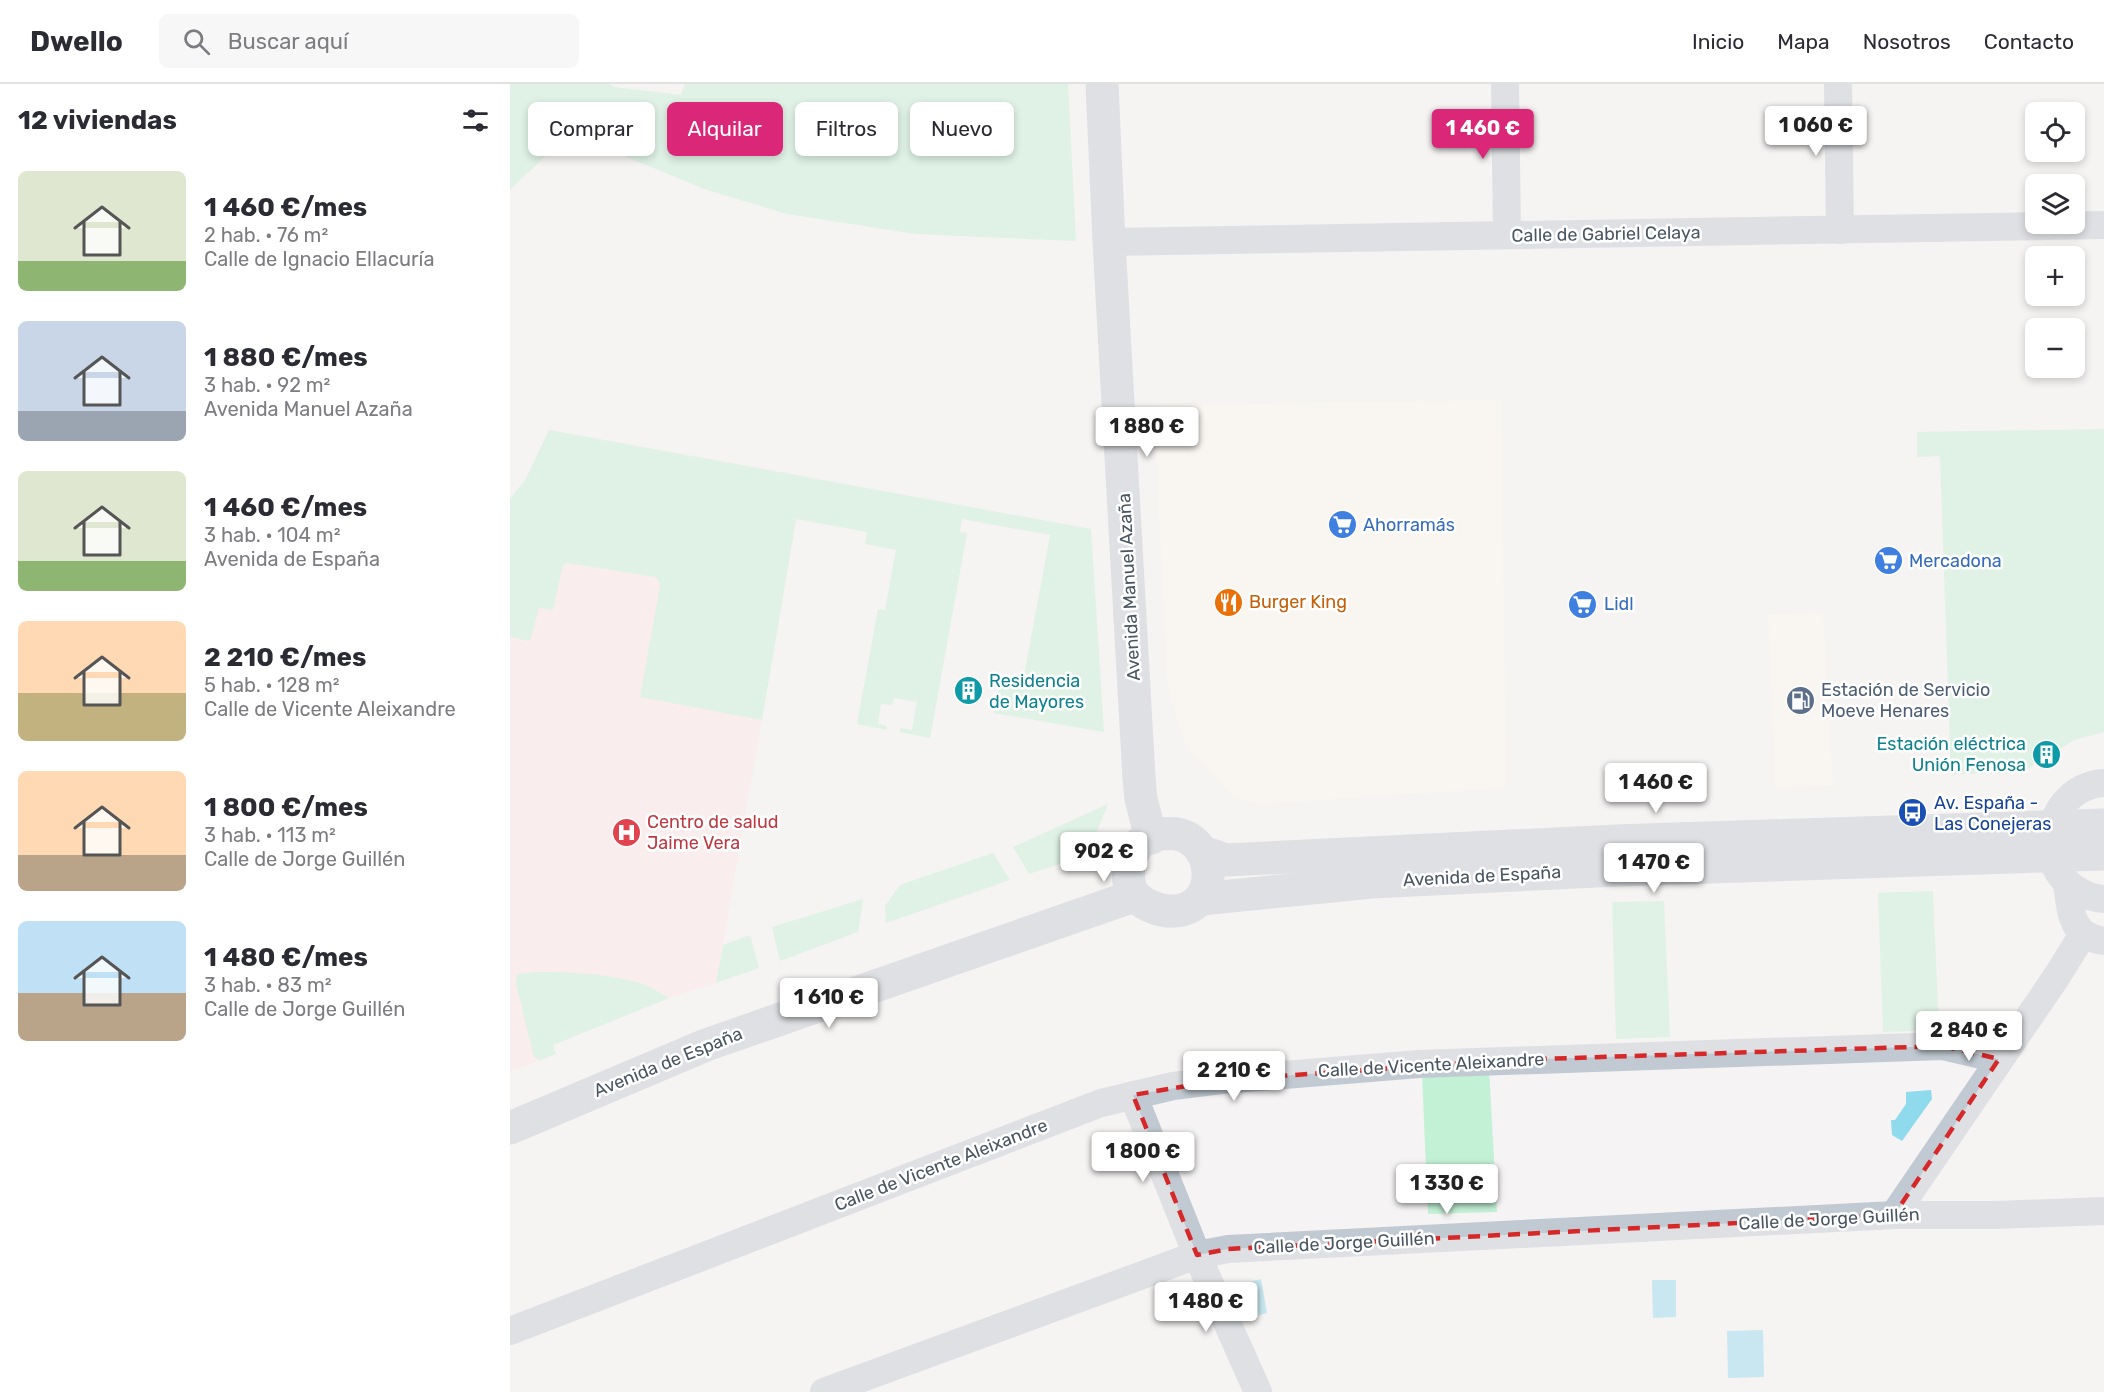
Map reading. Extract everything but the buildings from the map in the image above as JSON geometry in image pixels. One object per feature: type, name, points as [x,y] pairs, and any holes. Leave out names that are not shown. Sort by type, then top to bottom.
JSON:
[{"type":"street","name":"Avenida Manuel Azaña","points":[[1102,84],[1140,789],[1151,838]]},
{"type":"street","points":[[1505,84],[1507,235]]},
{"type":"street","points":[[1838,84],[1840,230]]},
{"type":"street","name":"Calle de Gabriel Celaya","points":[[1109,242],[2104,225]]},
{"type":"street","points":[[2104,783],[2095,783],[2072,794],[2058,811],[2051,841],[2057,870],[2067,883],[2082,894],[2104,900]]},
{"type":"street","name":"Avenida de España","points":[[1201,899],[1372,882],[1617,870],[2051,841],[2104,825]]},
{"type":"street","points":[[1158,834],[1176,834],[1190,840],[1202,852],[1208,874],[1207,886],[1201,899],[1192,907],[1181,911],[1166,912],[1151,907],[1134,896],[1130,882],[1129,861],[1139,843],[1158,834]]},
{"type":"street","name":"Avenida de España","points":[[1202,852],[1226,860],[1604,841],[2051,841],[2104,854]]},
{"type":"street","points":[[1894,1215],[2057,976],[2093,937],[2075,925],[2071,914],[2067,883]]},
{"type":"street","name":"Avenida de España","points":[[510,1128],[706,1045],[1134,896]]},
{"type":"street","name":"Calle de Vicente Aleixandre","points":[[510,1331],[1101,1103],[1173,1086],[1419,1064],[1499,1060],[1943,1046],[1999,1059]]},
{"type":"street","points":[[1133,1095],[1197,1255],[1258,1392]]},
{"type":"street","name":"Calle de Jorge Guillén","points":[[824,1392],[1197,1255],[1228,1249],[1894,1215],[1996,1215],[2104,1211]]},
{"type":"highlighted area","points":[[1943,1046],[1999,1059],[1894,1215],[1228,1249],[1197,1255],[1133,1095],[1222,1080],[1510,1060]]},
{"type":"shaded area","points":[[1501,400],[1506,788],[1259,804],[1236,799],[1188,749],[1175,717],[1167,683],[1154,405]]},
{"type":"shaded area","name":"Centro de salud Jaime Vera","points":[[549,430],[804,476],[716,983],[669,998],[553,1045],[556,1054],[510,1072],[510,499],[526,479]]},
{"type":"shaded area","name":"Estación de Servicio Moeve Henares","points":[[1823,612],[1833,786],[1775,788],[1768,614]]},
{"type":"green space","points":[[510,84],[609,84],[614,87],[681,95],[685,84],[1068,84],[1076,241],[916,234],[787,214],[707,190],[624,156],[655,156],[655,102],[528,102],[528,156],[546,156],[510,190]]},
{"type":"green space","points":[[2104,429],[2104,732],[2074,740],[2062,748],[2034,749],[2034,759],[2041,759],[2023,773],[1951,774],[1940,456],[1917,457],[1917,432]]},
{"type":"green space","points":[[549,430],[1091,529],[1104,732],[994,713],[1000,684],[1022,687],[1050,535],[962,519],[960,532],[967,533],[930,738],[900,732],[900,728],[912,730],[917,702],[894,698],[892,705],[881,704],[878,724],[887,726],[887,730],[857,724],[878,609],[885,610],[896,550],[865,544],[867,532],[796,519],[762,720],[640,697],[660,586],[655,577],[564,564],[553,610],[539,608],[530,641],[510,637],[510,499],[526,479]]},
{"type":"green space","points":[[1108,804],[1097,831],[1094,853],[1029,874],[1013,847]]},
{"type":"green space","points":[[993,853],[1010,880],[886,923],[885,906],[900,885]]},
{"type":"green space","points":[[1933,891],[1939,1030],[1883,1032],[1878,893]]},
{"type":"green space","points":[[863,899],[858,932],[780,961],[772,927]]},
{"type":"green space","points":[[1664,901],[1670,1037],[1616,1039],[1612,902]]},
{"type":"green space","points":[[750,935],[759,968],[716,983],[723,945]]},
{"type":"green space","points":[[579,973],[618,978],[646,985],[669,998],[553,1045],[556,1054],[540,1060],[534,1057],[516,984],[517,974]]},
{"type":"green space","points":[[1489,1069],[1497,1212],[1428,1214],[1422,1074]]},
{"type":"water","points":[[1931,1090],[1932,1099],[1902,1141],[1892,1135],[1891,1120],[1895,1120],[1906,1104],[1906,1092]]},
{"type":"water","points":[[1261,1279],[1267,1313],[1252,1317],[1241,1284]]},
{"type":"water","points":[[1652,1280],[1676,1280],[1676,1317],[1653,1318]]},
{"type":"water","points":[[1763,1330],[1764,1377],[1728,1378],[1727,1331]]},
{"type":"place","name":"Ahorramás","points":[[1342,525]]},
{"type":"place","name":"Mercadona","points":[[1888,561]]},
{"type":"place","name":"Burger King","points":[[1228,602]]},
{"type":"place","name":"Lidl","points":[[1583,604]]},
{"type":"place","name":"Residencia de Mayores","points":[[968,691]]},
{"type":"place","name":"Estación de Servicio Moeve Henares","points":[[1800,700]]},
{"type":"place","name":"Estación eléctrica Unión Fenosa","points":[[2047,754]]},
{"type":"place","name":"Av. España - Las Conejeras","points":[[1913,813]]},
{"type":"place","name":"Centro de salud Jaime Vera","points":[[626,832]]}]
